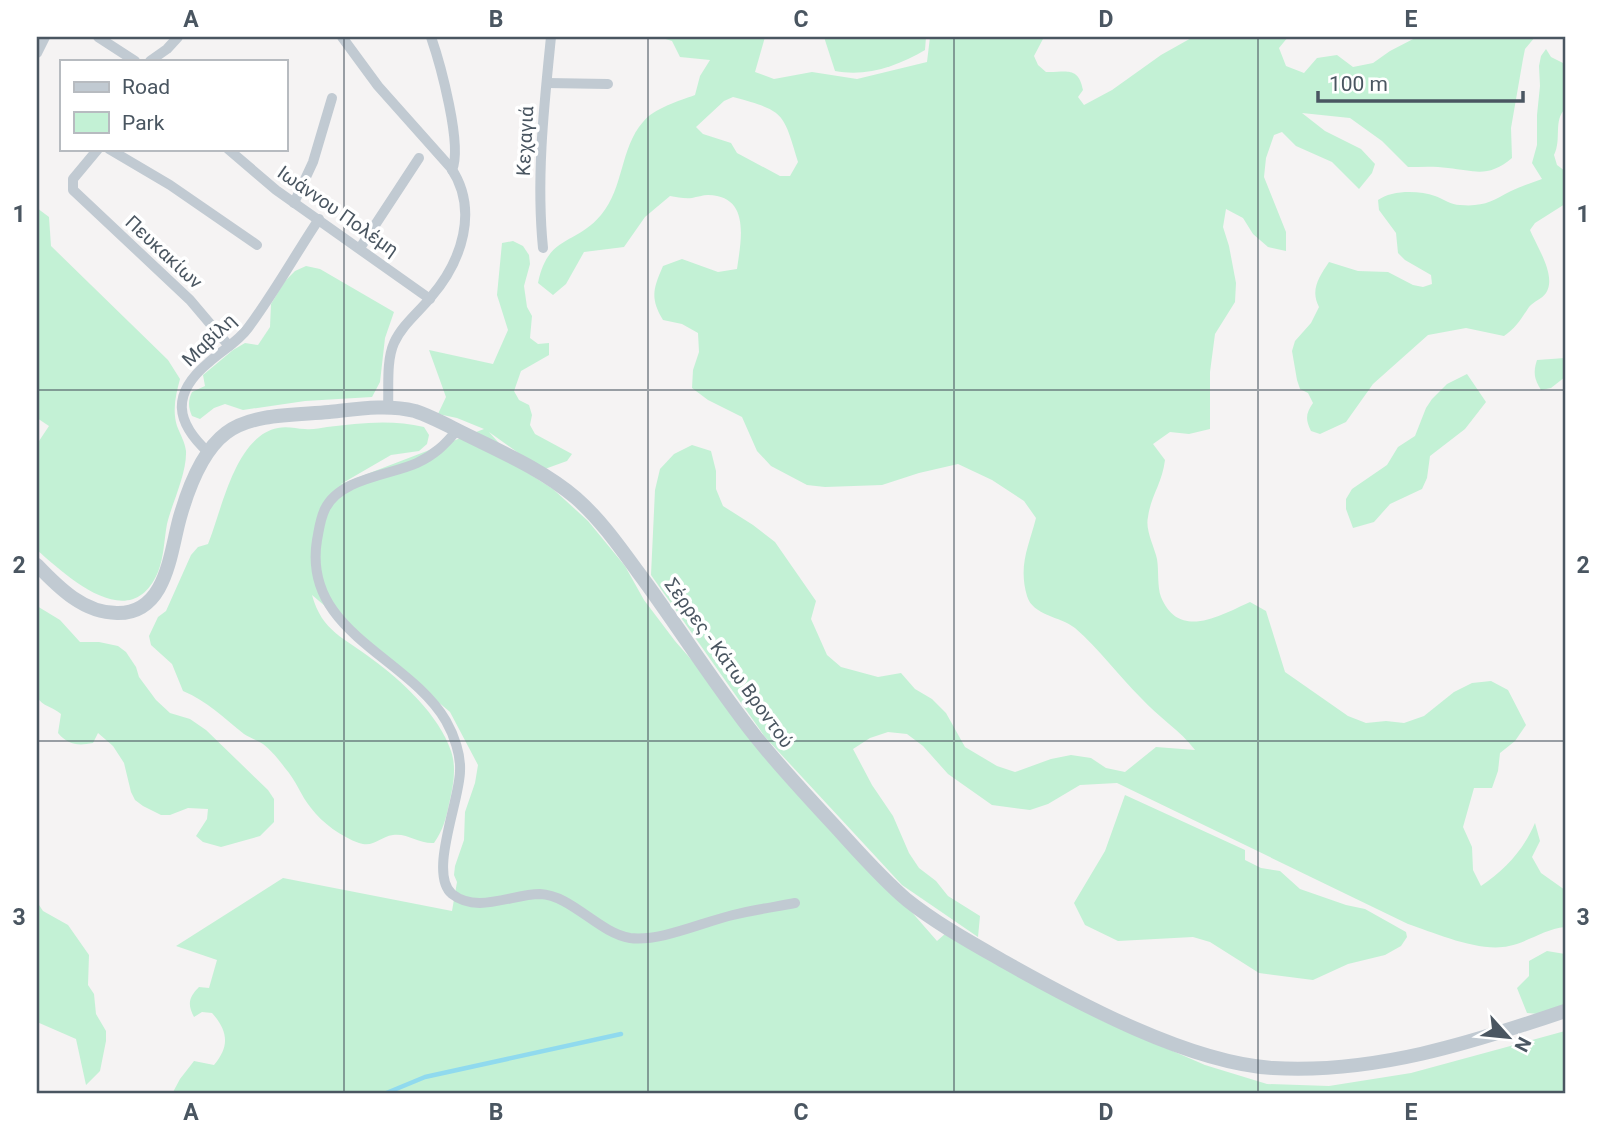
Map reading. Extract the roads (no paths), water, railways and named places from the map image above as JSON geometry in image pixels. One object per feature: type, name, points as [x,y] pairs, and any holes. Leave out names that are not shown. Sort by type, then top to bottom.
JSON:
[{"type":"street","points":[[37,53],[44,37]]},
{"type":"street","points":[[98,37],[133,60]]},
{"type":"street","points":[[151,60],[178,37]]},
{"type":"street","points":[[342,37],[378,86],[452,170],[464,197],[462,243],[454,263],[430,299],[413,315],[393,344],[388,407]]},
{"type":"street","points":[[431,37],[444,82],[452,131],[455,158],[452,170]]},
{"type":"street","name":"Κεχαγιά","points":[[542,248],[541,160],[551,37]]},
{"type":"street","points":[[547,83],[608,84]]},
{"type":"street","points":[[294,203],[313,162],[332,99]]},
{"type":"street","name":"Πευκακίων","points":[[97,150],[74,178],[72,187],[75,192],[190,300],[229,346]]},
{"type":"street","points":[[111,150],[170,185],[257,245]]},
{"type":"street","name":"Ιωάννου Πολέμη","points":[[229,150],[261,179],[430,299]]},
{"type":"street","points":[[360,248],[419,158]]},
{"type":"street","name":"Μαβίλη","points":[[209,453],[185,426],[183,398],[197,374],[249,327],[319,219]]},
{"type":"street","name":"Σέρρες - Κάτω Βροντού","points":[[37,565],[68,594],[94,610],[122,613],[145,604],[164,580],[184,505],[209,453],[226,433],[252,421],[388,407],[421,413],[541,473],[589,510],[652,590],[755,736],[858,852],[895,889],[952,930],[1064,994],[1132,1026],[1198,1052],[1232,1062],[1278,1068],[1345,1066],[1427,1053],[1479,1040],[1565,1011]]},
{"type":"street","points":[[457,430],[444,447],[415,464],[376,474],[340,493],[326,507],[316,552],[321,590],[337,616],[426,696],[446,721],[459,753],[460,771],[442,872],[448,888],[459,898],[484,903],[545,895],[628,938],[680,930],[734,915],[795,903]]},
{"type":"waterway","points":[[384,1094],[425,1077],[621,1034]]}]
